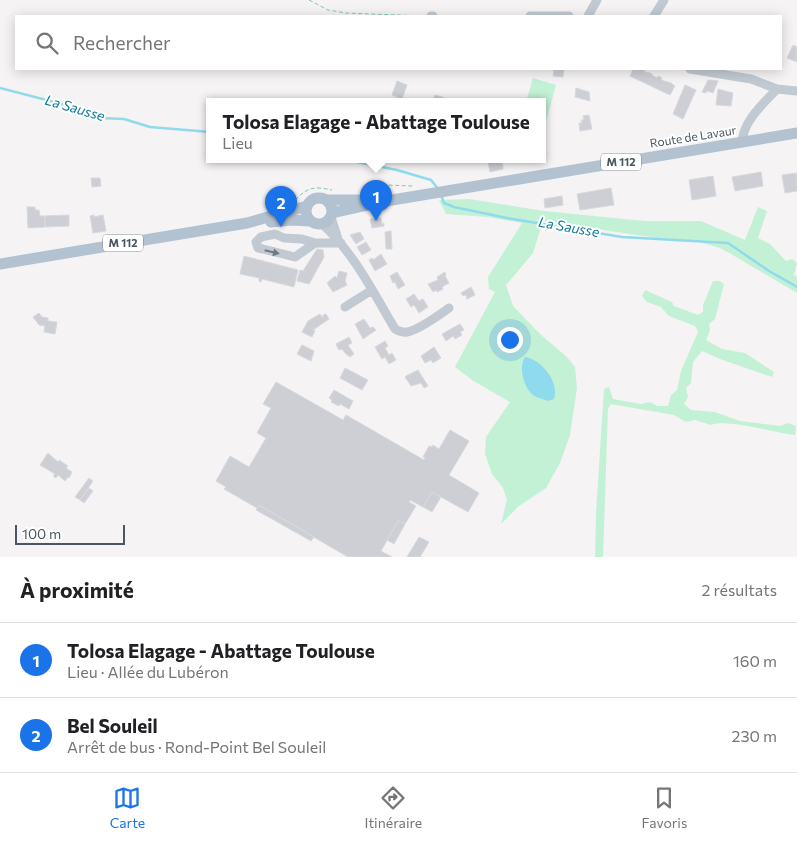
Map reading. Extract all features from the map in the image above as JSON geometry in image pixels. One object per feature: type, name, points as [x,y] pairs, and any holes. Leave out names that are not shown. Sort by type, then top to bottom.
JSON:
[{"type":"main road","name":"Route de Lavaur","points":[[386,201],[797,134]]},
{"type":"main road","points":[[317,198],[326,200],[331,205],[332,215],[326,223],[310,221],[306,214],[306,206],[311,200],[317,198]]},
{"type":"main road","name":"M 112","points":[[326,200],[386,201]]},
{"type":"main road","name":"M 112","points":[[332,215],[386,201]]},
{"type":"main road","name":"M 112","points":[[246,223],[306,206]]},
{"type":"main road","name":"M 112","points":[[0,264],[246,223],[292,220],[310,221]]},
{"type":"street","points":[[589,15],[597,0]]},
{"type":"street","points":[[655,15],[664,0]]},
{"type":"street","points":[[696,70],[752,79],[777,89],[797,92]]},
{"type":"street","points":[[742,142],[743,132],[755,112],[777,89]]},
{"type":"street","points":[[332,215],[341,243]]},
{"type":"street","points":[[322,224],[350,255],[396,329],[401,332],[408,332],[449,308]]},
{"type":"street","points":[[315,243],[294,257],[258,248],[256,242],[261,238],[275,234],[284,238],[302,239],[315,243],[341,243]]},
{"type":"street","points":[[345,307],[372,290]]},
{"type":"path","points":[[309,0],[328,10],[346,14],[389,15]]},
{"type":"path","points":[[386,185],[417,186]]},
{"type":"green space","points":[[533,78],[556,85],[546,121],[546,98],[527,98]]},
{"type":"green space","points":[[469,199],[544,211],[644,221],[701,221],[745,240],[758,207],[767,211],[758,238],[770,244],[786,261],[792,259],[797,263],[794,275],[797,277],[797,293],[720,248],[696,241],[657,238],[543,221],[533,253],[506,285],[513,306],[540,334],[567,357],[575,367],[577,388],[570,435],[560,463],[546,488],[519,506],[501,524],[507,500],[503,488],[492,474],[485,454],[486,437],[510,402],[472,380],[455,367],[495,292],[489,289],[488,277],[522,223],[488,217],[446,214],[439,200]]},
{"type":"green space","points":[[713,281],[720,281],[724,284],[715,319],[709,324],[710,330],[706,340],[722,349],[745,353],[774,372],[772,377],[702,351],[693,362],[691,383],[686,388],[688,397],[684,404],[691,410],[715,412],[740,421],[780,426],[788,423],[796,426],[795,435],[727,423],[711,425],[695,420],[686,422],[674,415],[611,404],[608,409],[603,557],[595,557],[604,389],[609,387],[613,399],[641,404],[650,402],[657,406],[668,406],[671,395],[677,390],[681,371],[698,332],[695,326],[669,316],[661,307],[647,302],[642,296],[645,290],[672,302],[674,306],[698,315],[703,312],[703,305]]},
{"type":"water","points":[[525,357],[537,362],[548,372],[554,386],[554,399],[548,401],[535,396],[527,388],[522,372]]},
{"type":"building","points":[[793,45],[797,47],[797,62],[787,58]]},
{"type":"building","points":[[554,70],[564,70],[563,77],[553,76]]},
{"type":"building","points":[[633,70],[643,70],[675,86],[670,95],[630,76]]},
{"type":"building","points":[[708,80],[718,81],[713,93],[702,92]]},
{"type":"building","points":[[397,81],[407,85],[402,98],[392,95]]},
{"type":"building","points":[[685,85],[696,90],[683,119],[673,114]]},
{"type":"building","points":[[576,88],[589,92],[590,101],[575,97]]},
{"type":"building","points":[[718,89],[733,93],[731,106],[716,105]]},
{"type":"building","points":[[435,95],[445,98],[434,98]]},
{"type":"building","points":[[589,115],[592,129],[580,131],[579,123],[582,123],[581,120],[584,120],[583,116]]},
{"type":"building","points":[[488,163],[502,163],[503,169],[490,172]]},
{"type":"building","points":[[761,172],[763,186],[735,191],[732,177]]},
{"type":"building","points":[[797,173],[797,191],[785,193],[782,175]]},
{"type":"building","points":[[713,176],[716,196],[692,200],[689,180]]},
{"type":"building","points":[[91,178],[100,178],[101,186],[92,187]]},
{"type":"building","points":[[611,188],[614,205],[580,210],[577,194]]},
{"type":"building","points":[[562,196],[563,205],[545,208],[544,199]]},
{"type":"building","points":[[27,207],[35,207],[35,210],[39,210],[40,216],[45,216],[45,227],[28,228]]},
{"type":"building","points":[[69,215],[69,226],[45,227],[45,216]]},
{"type":"building","points":[[94,215],[94,217],[103,215],[106,231],[93,233],[90,216]]},
{"type":"building","points":[[381,218],[384,226],[372,228],[370,219]]},
{"type":"building","points":[[391,231],[392,249],[386,249],[385,232]]},
{"type":"building","points":[[360,232],[364,239],[356,244],[350,235]]},
{"type":"building","points":[[366,242],[371,250],[362,255],[357,247]]},
{"type":"building","points":[[317,249],[323,250],[324,257],[309,284],[297,281],[300,270],[303,271]]},
{"type":"building","points":[[381,254],[387,264],[375,271],[369,260],[372,258],[373,260]]},
{"type":"building","points":[[244,256],[298,270],[294,287],[262,279],[261,282],[259,278],[240,274]]},
{"type":"building","points":[[339,271],[347,273],[345,281],[347,285],[333,292],[327,283],[335,276],[337,278]]},
{"type":"building","points":[[397,272],[405,285],[398,289],[390,276]]},
{"type":"building","points":[[445,272],[449,283],[442,287],[443,289],[433,292],[428,284],[438,280],[437,277]]},
{"type":"building","points":[[471,287],[475,295],[467,299],[466,295],[463,296],[461,293]]},
{"type":"building","points":[[414,294],[419,301],[423,299],[428,307],[419,313],[414,305],[411,307],[406,299]]},
{"type":"building","points":[[39,313],[42,317],[48,318],[48,321],[57,322],[55,334],[44,332],[45,326],[39,325],[33,317]]},
{"type":"building","points":[[320,314],[323,318],[323,315],[326,314],[329,319],[313,330],[315,331],[312,337],[302,332],[308,321]]},
{"type":"building","points":[[364,319],[370,328],[373,327],[376,330],[363,339],[355,324]]},
{"type":"building","points":[[460,324],[464,330],[460,332],[462,335],[455,339],[453,336],[446,341],[442,334]]},
{"type":"building","points":[[349,337],[352,343],[348,345],[354,354],[350,357],[342,349],[339,350],[336,344]]},
{"type":"building","points":[[385,341],[388,346],[385,348],[389,355],[392,353],[396,360],[389,364],[385,357],[382,359],[375,347]]},
{"type":"building","points":[[302,345],[314,351],[311,361],[297,354]]},
{"type":"building","points":[[434,347],[441,358],[433,363],[431,360],[425,363],[421,356]]},
{"type":"building","points":[[345,368],[368,380],[362,390],[340,378]]},
{"type":"building","points":[[418,370],[428,386],[424,388],[421,383],[411,386],[405,377]]},
{"type":"building","points":[[276,382],[343,420],[346,415],[424,460],[425,458],[423,457],[429,446],[432,447],[433,445],[439,449],[450,430],[469,441],[449,475],[479,493],[468,512],[432,492],[423,507],[410,500],[409,502],[416,506],[405,524],[398,521],[381,551],[392,557],[348,557],[259,505],[257,508],[224,489],[226,487],[216,481],[230,456],[249,467],[266,438],[257,433],[271,408],[263,404]]},
{"type":"building","points":[[334,390],[353,401],[349,409],[331,402],[332,400],[329,398]]},
{"type":"building","points":[[48,453],[58,462],[59,460],[68,466],[66,468],[72,472],[65,481],[58,475],[56,478],[53,476],[55,474],[40,465]]},
{"type":"building","points":[[89,478],[93,481],[80,500],[75,497]]},
{"type":"building","points":[[89,488],[93,491],[84,503],[80,500]]},
{"type":"building","points":[[432,492],[441,497],[432,512],[423,507]]},
{"type":"building","points":[[259,505],[314,537],[311,541],[256,510]]},
{"type":"building","points":[[398,521],[405,524],[394,544],[387,540]]},
{"type":"building","points":[[419,537],[429,542],[420,557],[407,557]]},
{"type":"waterway","name":"La Sausse","points":[[0,88],[85,110],[100,118],[124,119],[150,127],[206,132]]},
{"type":"waterway","name":"La Sausse","points":[[362,163],[397,170],[431,180],[439,190]]},
{"type":"waterway","name":"La Sausse","points":[[441,195],[444,203],[454,207],[507,218],[622,237],[728,243],[769,271],[797,287]]},
{"type":"place","name":"Tolosa Elagage - Abattage Toulouse","points":[[376,221]]},
{"type":"place","name":"Bel Souleil","points":[[281,227]]}]
